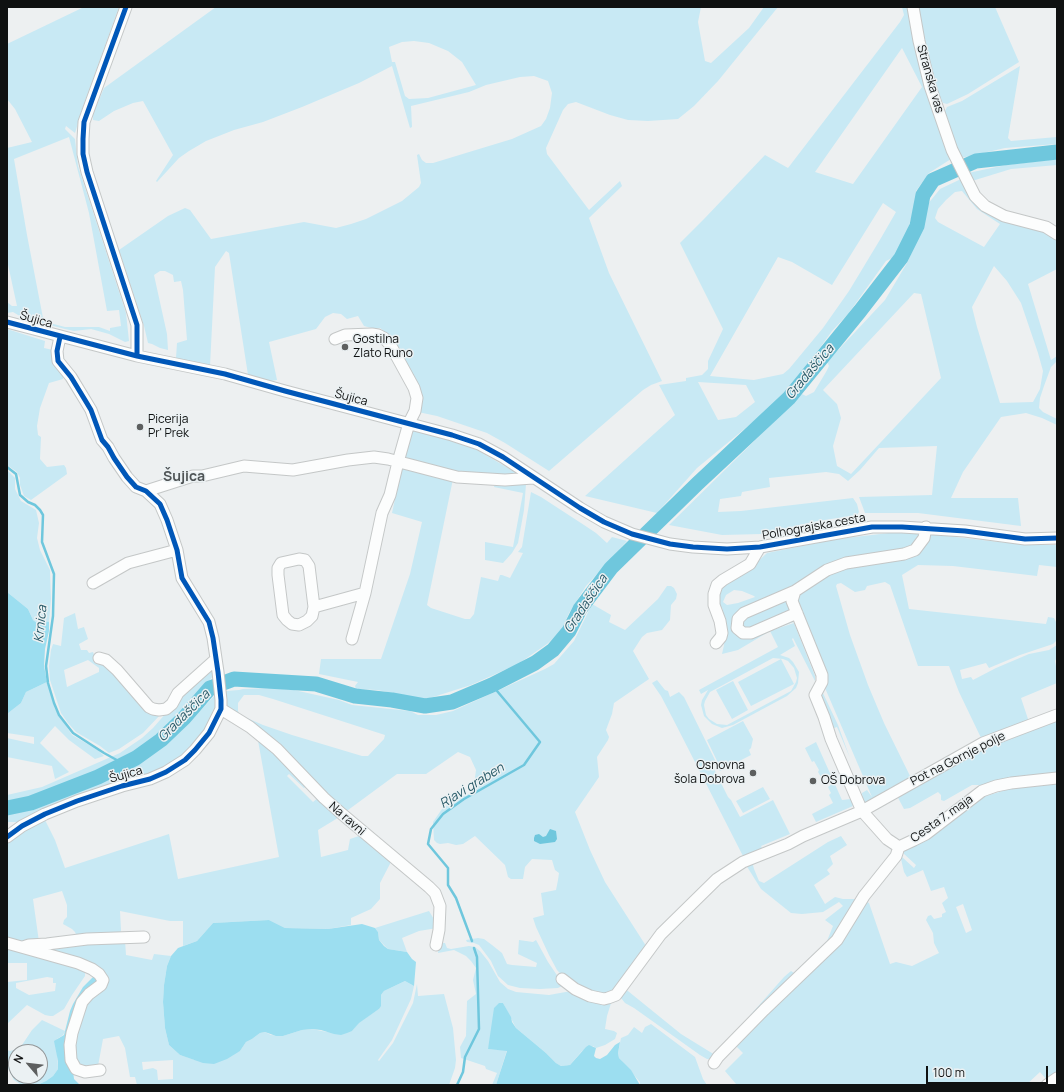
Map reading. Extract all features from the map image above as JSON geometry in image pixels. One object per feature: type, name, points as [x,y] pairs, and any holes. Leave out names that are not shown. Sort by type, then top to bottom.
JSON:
[{"type":"street","points":[[126,7],[84,122],[82,139],[83,154],[87,172],[136,325],[137,356]]},
{"type":"street","name":"Stranska vas","points":[[914,7],[919,41],[930,86],[952,150],[975,196],[986,206],[1004,216],[1046,227],[1057,234]]},
{"type":"street","name":"Šujica","points":[[7,322],[137,356],[225,374],[409,423],[479,444],[503,457],[580,508],[617,528]]},
{"type":"street","points":[[335,339],[345,335],[378,335],[384,338],[391,346],[414,388],[416,398],[415,410],[409,423],[390,495],[382,513],[365,594],[352,639]]},
{"type":"street","points":[[354,343],[367,335]]},
{"type":"street","name":"Šujica","points":[[7,837],[22,826],[45,814],[104,791],[150,779],[166,772],[185,760],[210,733],[221,704],[218,672],[209,622],[182,578],[177,550],[160,504],[146,491],[136,487],[126,477],[108,447],[102,440],[91,410],[71,377],[58,361],[57,352],[60,337]]},
{"type":"street","points":[[146,491],[193,476],[202,476],[244,466],[293,470],[374,457],[388,458],[398,462],[457,477],[505,480],[533,478]]},
{"type":"street","name":"Polhograjska cesta","points":[[617,528],[632,534],[670,544],[727,549],[760,547],[872,527],[926,527],[1025,539],[1057,538]]},
{"type":"street","points":[[797,613],[751,633],[743,633],[737,628],[738,619],[744,613],[795,591],[827,570],[846,563],[904,554],[915,550],[924,538],[926,527]]},
{"type":"street","points":[[716,643],[721,637],[722,633],[714,605],[714,594],[717,585],[750,564],[760,547]]},
{"type":"street","points":[[93,583],[128,563],[177,550]]},
{"type":"street","points":[[299,558],[305,560],[309,566],[314,607],[312,616],[307,621],[299,625],[292,624],[283,615],[278,575],[278,568],[281,563],[299,558]]},
{"type":"street","name":"Cesta 7. maja","points":[[795,591],[792,601],[822,676],[822,682],[815,692],[831,741],[862,811],[887,839],[899,847],[926,834],[982,791],[1011,782],[1057,778]]},
{"type":"street","points":[[314,607],[365,594]]},
{"type":"street","points":[[99,658],[106,660],[117,670],[149,706],[153,709],[159,710],[166,709],[172,704],[178,693],[216,659]]},
{"type":"street","name":"Na ravni","points":[[221,704],[277,750],[342,814],[386,852],[429,886],[435,893],[440,906],[439,930],[436,945]]},
{"type":"street","name":"Pot na Gornje polje","points":[[562,979],[575,990],[590,996],[604,999],[616,995],[661,934],[717,879],[743,862],[782,847],[802,836],[862,811],[983,743],[1057,715]]},
{"type":"street","points":[[714,1063],[718,1057],[764,1010],[838,940],[864,896],[896,856],[899,847]]},
{"type":"street","points":[[22,948],[29,945],[86,939],[144,938]]},
{"type":"street","points":[[7,943],[78,963],[99,974],[103,980],[100,985],[82,1002],[72,1033],[70,1045],[71,1060],[76,1069],[85,1072],[100,1070]]},
{"type":"street","points":[[1047,1085],[1057,1078]]},
{"type":"shaded area","points":[[84,7],[119,7],[80,115],[75,133],[66,126],[65,129],[75,139],[78,166],[126,313],[129,341],[125,342],[109,334],[91,329],[74,331],[23,318],[13,312],[7,313],[7,302],[12,306],[17,306],[7,260],[7,148],[32,142],[15,109],[7,99],[7,44]],"holes":[[[69,137],[89,213],[107,311],[119,310],[121,326],[110,328],[110,331],[99,327],[65,327],[46,322],[43,318],[14,159]]]},
{"type":"shaded area","points":[[216,7],[701,7],[698,22],[705,61],[711,63],[749,28],[764,7],[778,7],[718,81],[694,106],[678,119],[648,121],[628,120],[576,102],[568,104],[563,110],[546,148],[547,154],[589,210],[620,181],[622,186],[589,218],[609,273],[662,381],[643,390],[549,471],[487,433],[437,416],[418,412],[419,409],[383,334],[384,331],[380,328],[375,329],[364,326],[358,316],[347,319],[341,314],[333,313],[325,317],[316,329],[269,342],[277,380],[271,381],[248,375],[229,253],[226,251],[215,267],[210,366],[176,358],[177,343],[187,340],[181,281],[174,282],[173,275],[165,271],[160,271],[154,275],[167,334],[168,350],[160,348],[148,343],[144,326],[119,250],[168,216],[185,208],[190,210],[211,239],[304,222],[336,228],[366,219],[402,201],[419,187],[421,183],[417,155],[419,154],[422,160],[426,163],[433,163],[512,139],[541,126],[546,119],[550,108],[552,93],[548,81],[534,76],[520,77],[486,85],[469,92],[411,106],[412,127],[410,128],[392,66],[359,83],[302,107],[206,141],[179,158],[157,182],[156,181],[173,155],[143,101],[133,103],[114,111],[99,121],[93,120],[93,114],[104,88]],"holes":[[[414,41],[429,43],[448,51],[462,62],[476,85],[428,98],[409,99],[405,96],[395,62],[392,62],[389,47],[402,42]]]},
{"type":"shaded area","points":[[902,7],[909,7],[951,159],[929,173],[916,191],[917,196],[913,213],[905,238],[896,256],[886,261],[848,314],[832,331],[801,374],[776,403],[697,468],[657,513],[585,496],[675,415],[659,385],[686,381],[686,378],[702,375],[708,369],[708,361],[723,329],[680,243],[765,155],[788,168],[904,15]],"holes":[[[902,48],[922,87],[853,184],[815,172]],[[883,203],[896,212],[849,291],[823,328],[789,369],[783,374],[754,380],[710,376],[778,257],[792,262],[832,285]],[[698,382],[746,385],[755,402],[736,417],[718,420]]]},
{"type":"shaded area","points":[[918,7],[995,7],[1019,62],[968,94],[947,104],[943,103],[934,84]]},
{"type":"shaded area","points":[[1020,66],[1008,138],[1011,141],[1057,137],[1057,144],[1005,148],[961,158],[945,117],[947,107],[962,101]]},
{"type":"shaded area","points":[[1057,159],[1057,165],[1011,169],[972,181],[968,173],[1006,165]]},
{"type":"shaded area","points":[[961,179],[968,193],[1057,239],[1057,269],[1028,284],[1051,360],[1057,356],[1057,361],[1051,367],[1044,386],[1040,398],[1039,408],[1043,412],[1057,419],[1057,425],[1026,413],[1001,417],[963,472],[951,498],[1018,498],[1021,526],[918,513],[865,513],[859,497],[932,495],[937,446],[879,448],[860,470],[848,481],[839,474],[826,472],[769,478],[770,487],[742,492],[741,496],[720,499],[718,512],[741,511],[853,498],[857,504],[859,512],[857,515],[812,522],[762,534],[722,535],[669,525],[802,394],[806,396],[814,392],[829,366],[827,362],[885,300],[907,263],[921,232],[927,205],[940,189]],"holes":[[[962,191],[977,209],[1000,224],[984,247],[938,222],[935,218],[938,209],[946,200],[955,192]],[[994,266],[1007,281],[1021,303],[1038,353],[1043,371],[1040,389],[1033,402],[1000,403],[972,307]],[[914,293],[921,294],[941,378],[851,474],[837,466],[833,446],[841,418],[837,404],[823,390]]]},
{"type":"shaded area","points":[[7,329],[45,341],[44,348],[53,350],[63,375],[63,379],[49,383],[40,408],[37,426],[38,435],[41,437],[40,459],[47,467],[64,465],[67,474],[31,500],[24,496],[17,472],[7,465]]},
{"type":"shaded area","points":[[410,430],[449,440],[477,450],[519,476],[460,473],[402,458]]},
{"type":"shaded area","points":[[404,468],[453,479],[427,605],[431,608],[465,619],[470,619],[474,614],[481,577],[498,581],[500,575],[510,578],[523,553],[518,552],[522,547],[531,492],[596,533],[607,543],[612,537],[627,541],[586,586],[569,613],[561,631],[547,644],[518,664],[471,685],[430,698],[409,698],[377,690],[356,689],[355,686],[358,682],[319,674],[321,659],[381,659],[410,574],[422,522],[392,513],[401,471]]},
{"type":"shaded area","points":[[7,470],[15,478],[15,489],[21,501],[36,510],[39,523],[37,538],[40,550],[50,570],[51,599],[49,622],[42,620],[37,623],[33,620],[28,609],[7,592]]},
{"type":"shaded area","points":[[495,483],[526,484],[524,510],[518,543],[503,563],[485,560],[485,542],[513,547],[523,493],[494,487]]},
{"type":"shaded area","points":[[889,533],[921,533],[999,542],[1057,545],[1057,567],[1039,565],[1037,576],[953,566],[918,565],[902,575],[909,609],[1046,624],[1048,617],[1054,618],[1056,622],[1057,640],[1053,644],[1020,655],[989,668],[986,663],[960,670],[962,679],[971,677],[973,680],[1029,654],[1049,650],[1057,645],[1057,657],[1055,661],[1057,683],[1021,698],[1029,722],[983,742],[959,692],[949,666],[918,666],[890,585],[885,582],[867,586],[865,590],[855,592],[841,583],[837,584],[836,586],[850,635],[868,685],[884,723],[912,780],[866,807],[863,803],[862,793],[867,790],[872,797],[825,688],[827,679],[804,618],[770,631],[738,650],[722,654],[725,633],[721,615],[723,613],[722,607],[718,608],[716,597],[720,587],[753,566],[767,553],[837,539]],"holes":[[[734,590],[742,591],[755,597],[727,605],[723,602],[726,595]]]},
{"type":"shaded area","points":[[667,586],[674,588],[677,594],[676,599],[671,605],[670,620],[662,630],[647,633],[642,637],[633,651],[649,679],[614,703],[612,714],[606,730],[609,737],[597,757],[599,777],[575,812],[605,882],[648,949],[613,992],[602,997],[567,981],[557,970],[536,927],[533,918],[544,915],[541,893],[556,890],[559,873],[555,870],[552,860],[532,859],[525,867],[523,879],[511,879],[508,877],[505,865],[475,836],[463,844],[456,845],[448,843],[440,844],[434,840],[433,822],[442,809],[456,798],[473,793],[476,770],[470,757],[458,752],[426,774],[397,774],[344,813],[226,706],[226,691],[270,688],[294,690],[339,700],[352,705],[410,711],[418,715],[436,715],[453,711],[554,664],[574,641],[592,604],[611,615],[609,622],[625,630],[658,599]],"holes":[[[244,695],[259,695],[385,735],[384,739],[368,756],[362,756],[292,735],[240,715],[238,711],[238,703]]]},
{"type":"shaded area","points":[[7,592],[28,609],[33,620],[37,623],[42,620],[49,622],[49,631],[45,649],[44,666],[47,682],[26,692],[21,703],[7,714]]},
{"type":"shaded area","points":[[75,613],[78,629],[84,627],[88,639],[79,644],[81,650],[87,650],[89,653],[93,652],[96,660],[106,662],[161,714],[143,733],[119,749],[109,753],[76,732],[68,723],[61,713],[50,680],[49,666],[51,650],[53,644],[61,646],[64,618]],"holes":[[[88,660],[99,668],[99,672],[67,687],[64,670]]]},
{"type":"shaded area","points":[[794,623],[815,676],[815,681],[793,638],[792,639],[795,646],[780,655],[789,658],[799,672],[796,688],[787,696],[733,725],[722,728],[712,724],[704,716],[701,705],[702,700],[708,690],[701,694],[699,690],[778,647],[770,631]],"holes":[[[773,658],[788,661],[794,668],[797,678],[791,691],[727,725],[717,724],[709,719],[706,715],[704,705],[710,692]]]},
{"type":"shaded area","points":[[781,659],[794,684],[751,706],[738,682]]},
{"type":"shaded area","points":[[214,665],[215,674],[165,730],[136,754],[109,764],[101,770],[69,785],[24,801],[7,804],[7,795],[42,787],[120,753],[142,738],[153,728],[188,688]]},
{"type":"shaded area","points":[[657,680],[665,690],[668,691],[670,697],[679,692],[684,697],[716,762],[713,767],[740,817],[773,800],[790,834],[761,846],[764,852],[745,860],[661,696],[652,683]]},
{"type":"shaded area","points":[[733,681],[748,710],[732,719],[716,690]]},
{"type":"shaded area","points":[[47,682],[55,709],[72,735],[98,750],[104,756],[95,759],[69,740],[55,726],[40,743],[69,772],[55,779],[52,766],[7,757],[7,738],[34,744],[34,737],[7,733],[7,714],[21,703],[26,692]]},
{"type":"shaded area","points":[[822,691],[838,725],[850,758],[837,727],[831,729],[823,705]]},
{"type":"shaded area","points":[[217,693],[218,706],[201,738],[170,766],[17,825],[16,822],[7,822],[7,813],[24,811],[123,772],[150,755],[181,731]]},
{"type":"shaded area","points":[[1057,718],[1057,773],[982,788],[978,785],[972,785],[944,801],[941,800],[941,795],[938,792],[910,808],[904,809],[896,794],[984,745]]},
{"type":"shaded area","points":[[743,721],[753,739],[749,750],[751,755],[720,771],[717,766],[718,763],[707,740]]},
{"type":"shaded area","points":[[257,735],[308,785],[304,788],[289,774],[287,776],[313,802],[320,796],[341,816],[318,830],[321,857],[348,850],[350,839],[362,835],[392,860],[380,883],[380,899],[371,909],[351,918],[351,925],[328,929],[285,928],[269,920],[213,923],[197,941],[183,946],[183,921],[170,921],[120,911],[120,936],[77,937],[72,929],[63,924],[67,917],[67,905],[62,891],[33,899],[39,942],[7,942],[7,841],[44,818],[55,840],[65,868],[169,834],[178,879],[279,857]]},
{"type":"shaded area","points":[[816,742],[842,800],[851,799],[853,806],[816,822],[812,814],[833,803],[829,795],[831,793],[828,787],[833,783],[829,775],[821,777],[818,772],[819,770],[814,761],[812,762],[805,748]]},
{"type":"shaded area","points":[[1057,783],[1057,1075],[1043,1085],[1040,1085],[1046,1079],[1040,1072],[1026,1085],[736,1084],[725,1071],[743,1053],[734,1044],[837,945],[863,900],[869,903],[890,964],[896,962],[912,966],[939,953],[934,943],[933,933],[926,920],[928,916],[931,915],[934,919],[942,917],[942,914],[946,912],[942,903],[948,898],[944,887],[931,891],[923,870],[907,877],[904,872],[901,859],[902,857],[914,868],[916,865],[903,853],[906,847],[983,797],[1012,788]],"holes":[[[963,904],[972,930],[966,933],[956,907]]]},
{"type":"shaded area","points":[[763,787],[770,799],[743,813],[736,801]]},
{"type":"shaded area","points":[[550,829],[556,831],[557,839],[555,842],[540,844],[534,841],[535,835],[539,834],[543,837],[546,836]]},
{"type":"shaded area","points":[[841,836],[847,845],[830,856],[833,864],[827,870],[830,874],[814,885],[825,904],[835,897],[855,899],[857,902],[838,935],[713,1059],[707,1059],[700,1055],[625,1003],[621,998],[621,991],[623,987],[681,1034],[715,1055],[784,977],[791,971],[794,973],[827,941],[833,926],[825,920],[843,906],[839,902],[823,912],[802,914],[791,913],[761,889],[746,865],[756,861],[753,865],[754,869],[759,881],[764,883],[828,842]]},
{"type":"shaded area","points":[[429,911],[437,928],[419,931],[402,938],[407,952],[388,949],[379,940],[378,932],[375,928]]},
{"type":"shaded area","points":[[269,920],[285,928],[328,929],[362,924],[375,928],[378,932],[379,940],[384,946],[388,949],[407,952],[416,962],[414,986],[405,981],[384,991],[381,995],[381,1006],[379,1009],[359,1023],[352,1031],[341,1035],[312,1029],[302,1030],[283,1036],[276,1036],[265,1032],[260,1033],[246,1042],[240,1051],[227,1059],[214,1064],[203,1063],[180,1055],[169,1045],[165,1028],[163,1002],[164,985],[167,966],[171,956],[178,948],[197,941],[213,923]]},
{"type":"shaded area","points":[[478,938],[484,939],[502,953],[507,964],[536,967],[537,963],[518,954],[519,940],[533,942],[536,940],[548,962],[563,984],[562,986],[558,988],[540,989],[520,988],[508,985],[498,976],[491,961],[479,945],[467,942],[466,940]]},
{"type":"shaded area","points":[[125,940],[126,955],[152,960],[154,954],[171,956],[167,966],[164,985],[163,1002],[165,1028],[169,1045],[180,1055],[195,1060],[240,1051],[246,1042],[260,1033],[265,1032],[271,1035],[283,1036],[302,1030],[312,1029],[327,1032],[352,1031],[358,1023],[379,1009],[381,995],[384,991],[405,981],[414,986],[411,999],[392,1040],[378,1060],[379,1061],[393,1043],[413,1003],[417,984],[418,996],[444,994],[453,1028],[456,1060],[455,1068],[449,1085],[137,1085],[135,1077],[130,1077],[125,1048],[119,1036],[103,1039],[98,1066],[88,1068],[77,1064],[73,1050],[83,1006],[106,981],[48,954],[48,945]],"holes":[[[173,1060],[173,1079],[158,1080],[157,1070],[153,1068],[143,1070],[142,1062]]]},
{"type":"shaded area","points":[[441,943],[445,943],[447,948],[451,949],[469,946],[475,947],[488,961],[500,982],[508,989],[516,992],[549,995],[571,991],[612,1000],[605,1029],[617,1033],[615,1039],[605,1045],[596,1048],[593,1046],[582,1051],[570,1065],[561,1066],[516,1028],[503,1003],[488,1049],[507,1050],[496,1085],[492,1085],[497,1073],[486,1069],[485,1066],[461,1058],[460,1047],[466,1036],[467,1001],[476,994],[473,980],[476,968],[466,956],[454,950],[438,953]]},
{"type":"shaded area","points":[[7,945],[50,958],[85,972],[85,976],[64,1009],[53,1016],[45,1015],[27,1005],[7,1024],[7,982],[27,980],[27,963],[7,963]],"holes":[[[47,977],[53,978],[53,983],[56,983],[55,991],[29,995],[16,988],[16,983]]]},
{"type":"shaded area","points":[[94,976],[100,981],[77,1006],[73,1071],[74,1079],[80,1085],[37,1085],[48,1084],[48,1080],[58,1069],[54,1041],[64,1035],[70,1011],[83,987]]},
{"type":"shaded area","points":[[499,1003],[503,1003],[516,1028],[561,1066],[570,1065],[589,1045],[596,1048],[594,1056],[600,1059],[607,1055],[615,1045],[620,1042],[618,1053],[619,1058],[631,1070],[640,1085],[496,1085],[507,1051],[488,1049],[494,1008]]},
{"type":"shaded area","points":[[42,1020],[65,1031],[63,1035],[57,1039],[58,1069],[48,1080],[48,1044],[23,1044],[32,1030]]},
{"type":"shaded area","points":[[651,1024],[695,1057],[703,1079],[707,1085],[640,1085],[640,1082],[619,1058],[618,1053],[621,1038],[628,1035],[634,1027],[642,1033],[645,1027]]},
{"type":"shaded area","points":[[8,1050],[8,1068],[7,1066]]},
{"type":"waterway","name":"Gradaščica","points":[[7,808],[31,803],[98,777],[136,758],[161,740],[184,718],[210,688],[234,679],[316,684],[355,696],[392,700],[425,706],[452,702],[492,685],[535,663],[553,650],[569,631],[580,609],[611,568],[697,484],[789,398],[901,258],[917,226],[923,195],[933,180],[976,161],[1057,152]]},
{"type":"waterway","name":"Krnica","points":[[7,467],[16,474],[20,495],[28,502],[35,505],[43,515],[42,542],[54,574],[53,616],[46,666],[48,683],[54,703],[59,715],[73,733],[124,764]]},
{"type":"waterway","name":"Rjavi graben","points":[[472,941],[456,898],[448,885],[448,868],[428,844],[431,829],[443,814],[464,799],[524,765],[540,742],[492,685]]},
{"type":"waterway","name":"Rjavi graben","points":[[457,1085],[463,1072],[465,1057],[479,1029],[477,957],[474,948]]},
{"type":"cycle path","points":[[126,7],[84,122],[83,154],[87,172],[137,325],[137,356]]},
{"type":"cycle path","points":[[7,322],[137,356],[225,374],[452,435],[479,444],[503,457],[580,508],[604,522],[632,534],[670,544],[727,549],[760,547],[872,527],[902,527],[965,531],[1025,539],[1057,538]]},
{"type":"cycle path","points":[[7,837],[22,826],[45,814],[77,801],[122,786],[150,779],[166,772],[185,760],[195,750],[209,733],[221,709],[218,672],[209,622],[182,578],[177,550],[167,520],[160,504],[146,491],[136,487],[127,477],[102,440],[91,410],[71,377],[58,361],[57,351],[60,337]]},
{"type":"place","name":"Gostilna Zlato Runo","points":[[345,347]]},
{"type":"place","name":"Picerija Pr' Prek","points":[[140,427]]},
{"type":"place","name":"Osnovna šola Dobrova","points":[[753,773]]},
{"type":"place","name":"OŠ Dobrova","points":[[813,781]]},
{"type":"district","name":"Šujica","points":[[184,477]]}]
